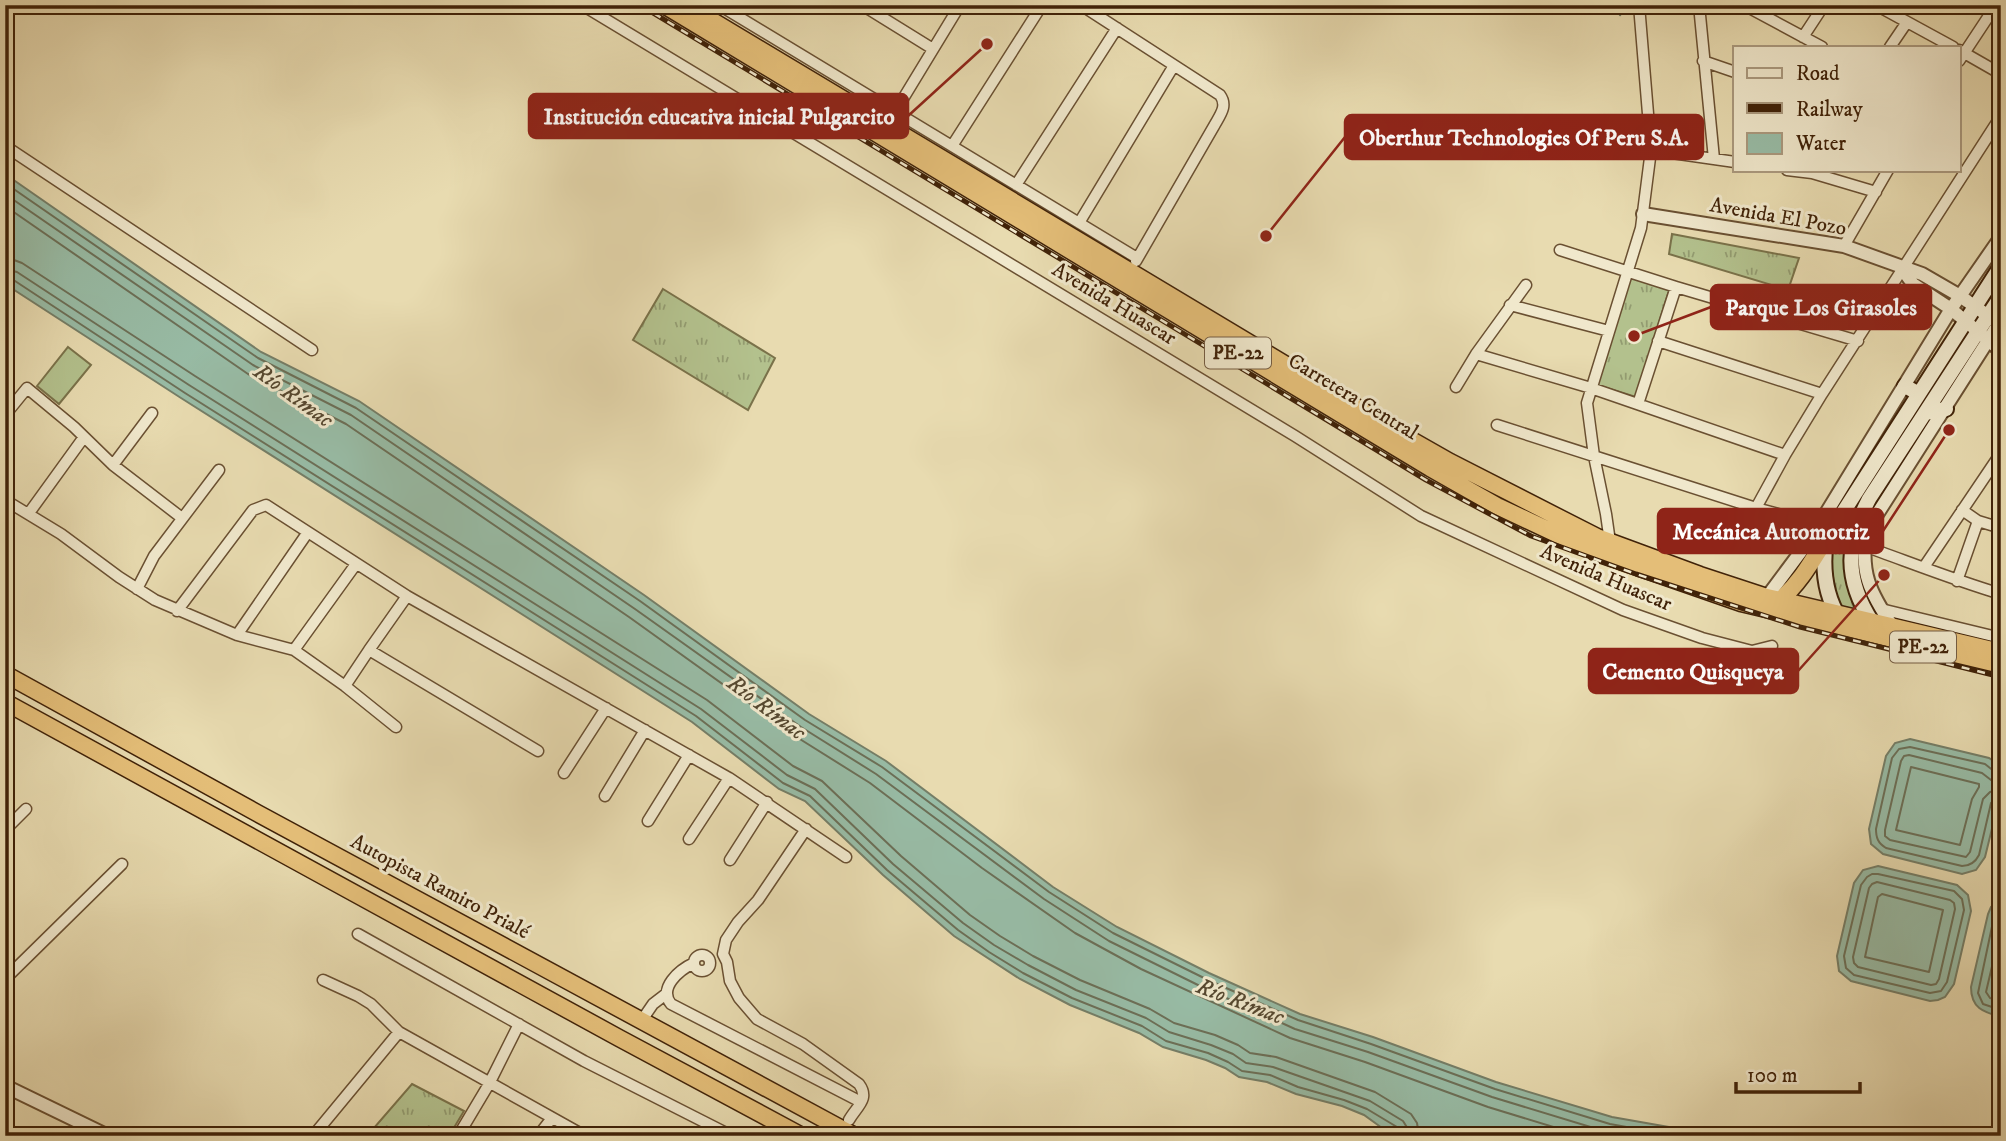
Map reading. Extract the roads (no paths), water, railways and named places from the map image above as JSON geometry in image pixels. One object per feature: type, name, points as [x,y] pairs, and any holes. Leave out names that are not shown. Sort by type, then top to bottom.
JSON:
[{"type":"highway","name":"Carretera Central","points":[[664,5],[1072,236],[1134,264],[1450,462],[1609,542],[1711,579],[1774,598],[1836,613],[1876,615],[1893,627],[1970,651],[2001,665]]},
{"type":"highway","name":"Carretera Central","points":[[686,5],[1072,236],[1430,468],[1497,506],[1611,557],[1741,603],[1846,629],[1970,651],[2001,652]]},
{"type":"highway","points":[[1774,598],[1791,591],[1801,578],[1821,534]]},
{"type":"highway","name":"Autopista Ramiro Prialé","points":[[5,674],[856,1136]]},
{"type":"highway","points":[[5,702],[802,1136]]},
{"type":"main road","points":[[1846,629],[1829,595],[1824,576],[1821,534],[1886,445],[2001,266]]},
{"type":"main road","points":[[1876,615],[1861,606],[1856,592],[1851,554],[1858,520],[1925,413],[1997,321],[2001,296]]},
{"type":"main road","points":[[1905,386],[1919,394]]},
{"type":"main road","points":[[1925,413],[1945,409]]},
{"type":"main road","points":[[1886,445],[1889,450],[1900,452]]},
{"type":"main road","points":[[1869,499],[1875,516]]},
{"type":"street","name":"Avenida Huascar","points":[[582,5],[1295,436],[1421,516],[1623,610],[1702,638],[1752,651],[1772,646]]},
{"type":"street","points":[[719,5],[1016,185],[1072,236],[1173,67]]},
{"type":"street","points":[[862,5],[876,9],[933,49]]},
{"type":"street","points":[[895,112],[960,5]]},
{"type":"street","points":[[952,146],[1042,5]]},
{"type":"street","points":[[1609,542],[1587,403],[1643,214],[1651,150],[1639,5]]},
{"type":"street","points":[[1699,5],[1714,159]]},
{"type":"street","points":[[1744,5],[1820,46]]},
{"type":"street","points":[[1803,37],[1824,5]]},
{"type":"street","points":[[1876,5],[1952,46]]},
{"type":"street","points":[[1996,5],[1961,55],[2001,74]]},
{"type":"street","points":[[1085,6],[1173,67],[1220,95],[1224,106],[1134,264]]},
{"type":"street","points":[[1891,46],[1908,22]]},
{"type":"street","points":[[1016,185],[1117,28]]},
{"type":"street","points":[[1703,61],[1733,71]]},
{"type":"street","points":[[1756,508],[1822,394],[2001,116]]},
{"type":"street","points":[[5,146],[312,350]]},
{"type":"street","points":[[1651,150],[1733,162]]},
{"type":"street","points":[[1813,172],[1876,192]]},
{"type":"street","points":[[1844,247],[1887,172]]},
{"type":"street","name":"Avenida El Pozo","points":[[1643,214],[1844,247],[1875,256],[1902,269],[1922,274],[1997,321]]},
{"type":"street","points":[[1497,425],[1804,521],[1821,534],[1951,309],[2001,237]]},
{"type":"street","points":[[1560,250],[1858,341]]},
{"type":"street","name":"Avenida El Pozo","points":[[1902,269],[1913,284],[1951,309],[2001,351]]},
{"type":"street","points":[[1456,387],[1476,354],[1526,285]]},
{"type":"street","points":[[1638,404],[1676,287]]},
{"type":"street","points":[[1510,305],[1609,331]]},
{"type":"street","points":[[1983,336],[1945,409],[1867,530],[1864,546],[1876,615],[2001,638]]},
{"type":"street","points":[[1658,341],[1822,394]]},
{"type":"street","points":[[1476,354],[1591,388],[1785,455]]},
{"type":"street","points":[[5,415],[27,388],[113,466],[182,518]]},
{"type":"street","points":[[113,466],[152,412]]},
{"type":"street","points":[[29,513],[84,437]]},
{"type":"street","points":[[1924,566],[1999,458]]},
{"type":"street","points":[[137,589],[154,556],[219,470]]},
{"type":"street","points":[[5,500],[29,513],[137,589],[177,611],[237,635],[294,650],[396,727]]},
{"type":"street","points":[[177,611],[253,510],[266,505],[407,596],[729,778],[846,857]]},
{"type":"street","points":[[1962,510],[1978,521],[2001,528]]},
{"type":"street","points":[[1957,580],[1978,521]]},
{"type":"street","points":[[237,635],[308,532]]},
{"type":"street","points":[[1864,546],[2001,594]]},
{"type":"street","points":[[294,650],[356,564]]},
{"type":"street","points":[[345,686],[407,596]]},
{"type":"street","points":[[369,650],[538,751]]},
{"type":"street","points":[[564,773],[606,708]]},
{"type":"street","points":[[605,796],[645,730]]},
{"type":"street","points":[[648,821],[689,755]]},
{"type":"street","points":[[689,839],[729,778]]},
{"type":"street","points":[[730,860],[767,802]]},
{"type":"street","points":[[5,830],[26,809]]},
{"type":"street","points":[[806,829],[758,900],[726,940],[723,954],[730,981],[739,998],[757,1019],[803,1044],[859,1084],[865,1092],[865,1098],[849,1119]]},
{"type":"street","points":[[5,979],[122,864]]},
{"type":"street","points":[[358,934],[584,1061],[732,1136]]},
{"type":"street","points":[[694,963],[685,967],[666,990],[666,998],[671,1004],[861,1102]]},
{"type":"street","points":[[323,980],[371,1004],[399,1032],[585,1136]]},
{"type":"street","points":[[642,1020],[653,1004],[666,994]]},
{"type":"street","points":[[457,1136],[489,1084],[519,1024]]},
{"type":"street","points":[[313,1136],[399,1032]]},
{"type":"street","points":[[5,1086],[108,1136]]},
{"type":"street","points":[[538,1136],[552,1118]]},
{"type":"water","name":"Río Rímac","points":[[5,174],[261,352],[359,401],[644,595],[809,714],[886,761],[1053,887],[1117,927],[1300,1014],[1373,1037],[1496,1082],[1612,1117],[1720,1136],[1399,1136],[1364,1115],[1342,1106],[1296,1094],[1267,1082],[1239,1077],[1206,1060],[1163,1047],[1139,1033],[1070,1005],[1020,979],[954,936],[883,875],[805,801],[779,789],[692,722],[5,284]]},
{"type":"water","points":[[1910,739],[1989,758],[2000,768],[2001,792],[1985,857],[1976,870],[1962,874],[1883,854],[1871,844],[1869,829],[1886,756],[1895,743]]},
{"type":"water","points":[[1878,866],[1957,885],[1968,895],[1971,911],[1954,984],[1945,997],[1930,1001],[1851,981],[1839,971],[1837,956],[1854,883],[1863,870]]},
{"type":"water","points":[[2001,900],[2001,1017],[1979,1008],[1973,1000],[1971,987],[1988,914],[1991,907]]},
{"type":"waterway","points":[[1619,5],[1620,15]]},
{"type":"railway","points":[[640,5],[1426,480],[1531,536],[1636,574],[1800,627],[2001,677]]},
{"type":"place","name":"Institución educativa inicial Pulgarcito","points":[[987,44]]},
{"type":"place","name":"Oberthur Technologies Of Peru S.A.","points":[[1266,236]]},
{"type":"place","name":"Parque Los Girasoles","points":[[1634,336]]},
{"type":"place","name":"Mecánica Automotriz","points":[[1949,430]]},
{"type":"place","name":"Cemento Quisqueya","points":[[1884,575]]}]
